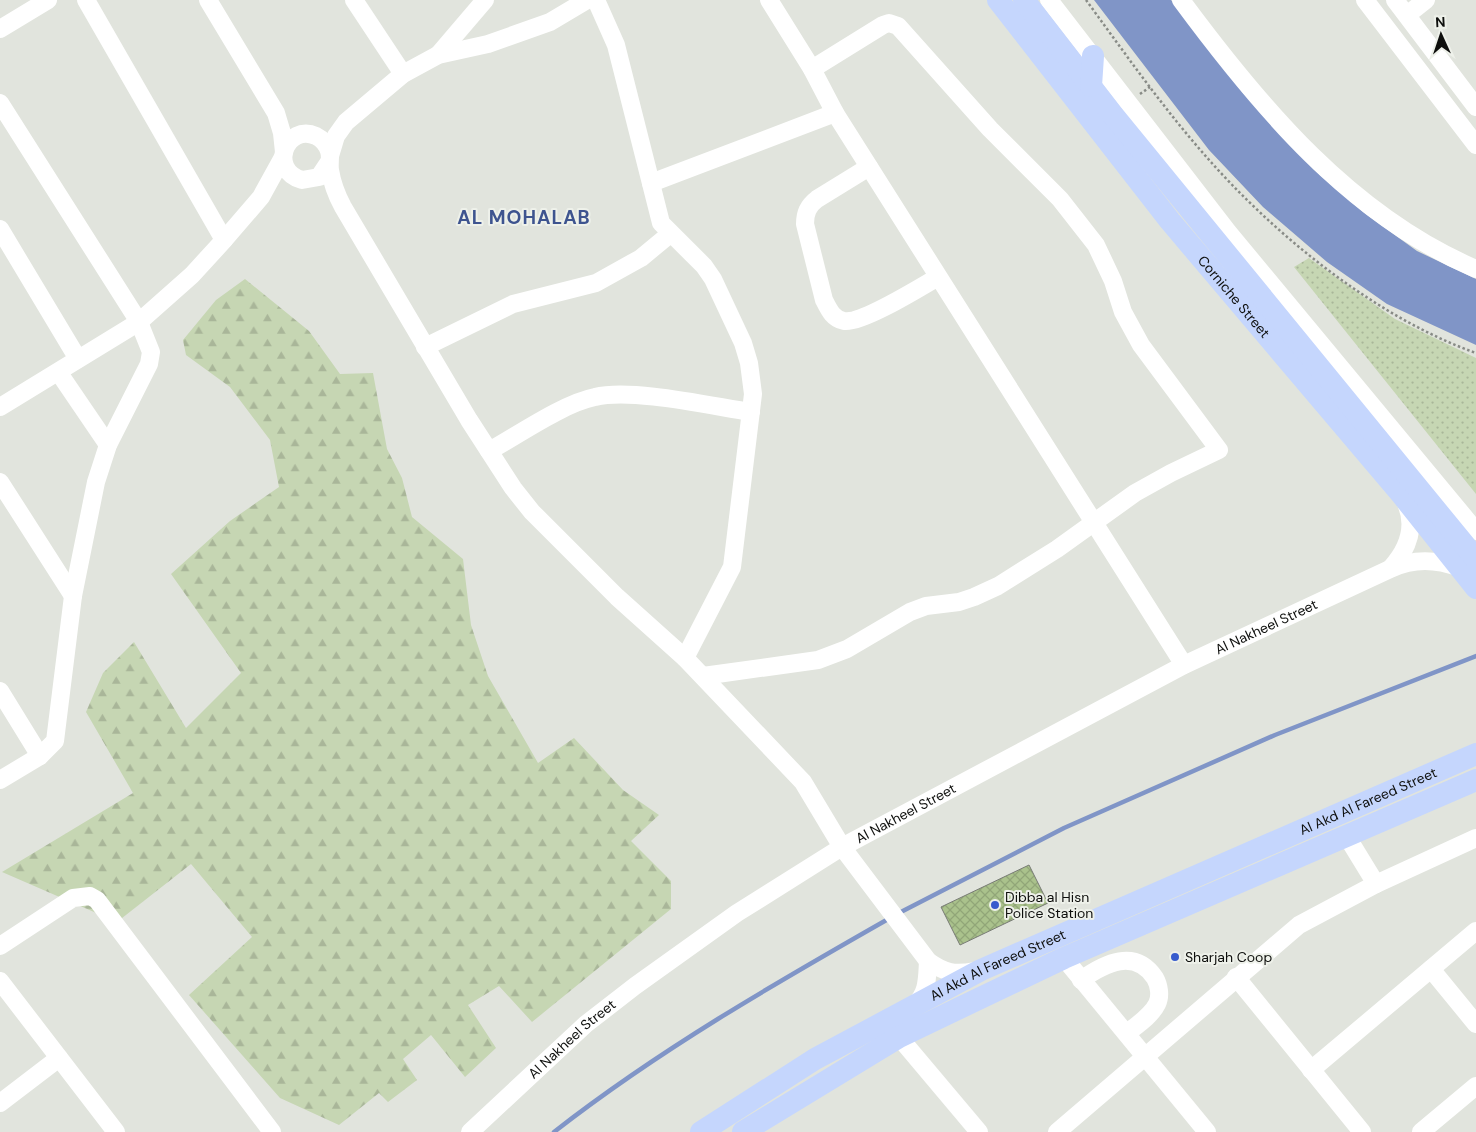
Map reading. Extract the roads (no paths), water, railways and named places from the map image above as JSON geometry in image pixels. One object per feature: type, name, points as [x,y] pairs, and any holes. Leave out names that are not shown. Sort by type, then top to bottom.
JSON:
[{"type":"main road","name":"Corniche Street","points":[[998,0],[1170,222],[1402,496],[1468,564]]},
{"type":"main road","name":"Corniche Street","points":[[1024,0],[1468,564],[1476,588]]},
{"type":"main road","points":[[1090,86],[1093,56]]},
{"type":"main road","name":"Al Akd Al Fareed Street","points":[[701,1132],[816,1059],[982,970],[1476,754]]},
{"type":"main road","name":"Al Akd Al Fareed Street","points":[[743,1132],[899,1037],[1064,958],[1476,780]]},
{"type":"street","points":[[0,29],[48,0]]},
{"type":"street","points":[[86,0],[224,240]]},
{"type":"street","points":[[208,0],[276,112],[282,133],[283,154],[287,171],[332,197],[342,207]]},
{"type":"street","points":[[354,0],[403,74]]},
{"type":"street","points":[[438,55],[485,0]]},
{"type":"street","points":[[261,196],[282,185],[305,180],[324,173],[336,136],[346,122],[403,74],[438,55],[488,44],[541,25],[587,0]]},
{"type":"street","points":[[596,0],[616,45],[661,223],[704,266],[713,279],[750,363],[753,394],[752,412],[732,567],[685,658]]},
{"type":"street","points":[[769,0],[812,70],[835,113],[1184,666]]},
{"type":"street","points":[[1049,0],[1222,225],[1476,532]]},
{"type":"street","points":[[1181,0],[1238,76],[1306,151],[1388,220],[1431,246],[1476,269]]},
{"type":"street","points":[[1365,0],[1476,146]]},
{"type":"street","points":[[1395,0],[1476,107]]},
{"type":"street","points":[[1407,15],[1426,0]]},
{"type":"street","points":[[703,676],[795,665],[834,655],[864,640],[910,612],[926,606],[959,602],[998,586],[1094,523],[1135,493],[1218,450],[1141,345],[1123,312],[1113,281],[1096,245],[1060,199],[990,130],[895,24],[884,25],[812,70]]},
{"type":"street","points":[[0,104],[139,322],[151,352],[149,364],[108,445],[96,482],[73,596],[55,740],[40,756],[0,780]]},
{"type":"street","points":[[276,112],[297,131],[322,140],[329,159],[333,183],[342,207],[489,451],[532,512],[617,597],[685,658],[803,782],[842,846],[928,961],[944,972],[964,973],[982,970]]},
{"type":"street","points":[[651,183],[835,113]]},
{"type":"street","points":[[0,408],[59,374],[78,359],[139,322],[192,275],[261,196],[293,138],[346,122]]},
{"type":"street","points":[[869,167],[817,199],[811,204],[805,216],[807,233],[824,300],[829,310],[834,317],[843,321],[856,320],[938,277]]},
{"type":"street","points":[[1,234],[78,359]]},
{"type":"street","points":[[425,347],[513,304],[596,283],[641,258],[670,234]]},
{"type":"street","points":[[59,374],[108,445]]},
{"type":"street","points":[[489,451],[576,403],[594,397],[608,395],[640,397],[752,412]]},
{"type":"street","points":[[0,482],[73,596]]},
{"type":"street","name":"Al Nakheel Street","points":[[1390,569],[1400,559],[1410,534],[1408,508],[1402,496]]},
{"type":"street","name":"Al Nakheel Street","points":[[470,1132],[586,1024],[635,986],[737,913],[842,846],[1184,666],[1401,564],[1425,560],[1468,564]]},
{"type":"street","points":[[0,691],[40,756]]},
{"type":"street","points":[[1346,835],[1376,884]]},
{"type":"street","points":[[1057,1132],[1298,925],[1376,884],[1476,838]]},
{"type":"street","points":[[0,946],[73,898],[90,896],[97,900],[272,1132]]},
{"type":"street","points":[[1311,1070],[1476,931]]},
{"type":"street","points":[[1064,958],[1146,1055],[1207,1132]]},
{"type":"street","points":[[1082,980],[1092,973],[1122,961],[1130,960],[1144,964],[1156,980],[1160,990],[1158,1002],[1145,1018],[1127,1033]]},
{"type":"street","points":[[910,1008],[921,1000],[926,989],[928,961]]},
{"type":"street","points":[[1431,969],[1476,1024]]},
{"type":"street","points":[[1236,978],[1362,1132]]},
{"type":"street","points":[[0,981],[116,1132]]},
{"type":"street","points":[[899,1037],[979,1132]]},
{"type":"street","points":[[0,1103],[59,1058]]},
{"type":"street","points":[[1421,1132],[1476,1086]]},
{"type":"water","points":[[1094,0],[1171,0],[1243,93],[1313,169],[1363,212],[1417,251],[1476,279],[1476,345],[1387,304],[1327,262],[1263,207],[1209,150]]},
{"type":"waterway","points":[[897,914],[1064,828],[1275,735],[1476,656]]},
{"type":"waterway","points":[[554,1132],[634,1073],[718,1019],[890,918]]},
{"type":"place","name":"Dibba al Hisn Police Station","points":[[995,905]]},
{"type":"place","name":"Sharjah Coop","points":[[1175,957]]},
{"type":"district","name":"AL MOHALAB","points":[[524,217]]}]
